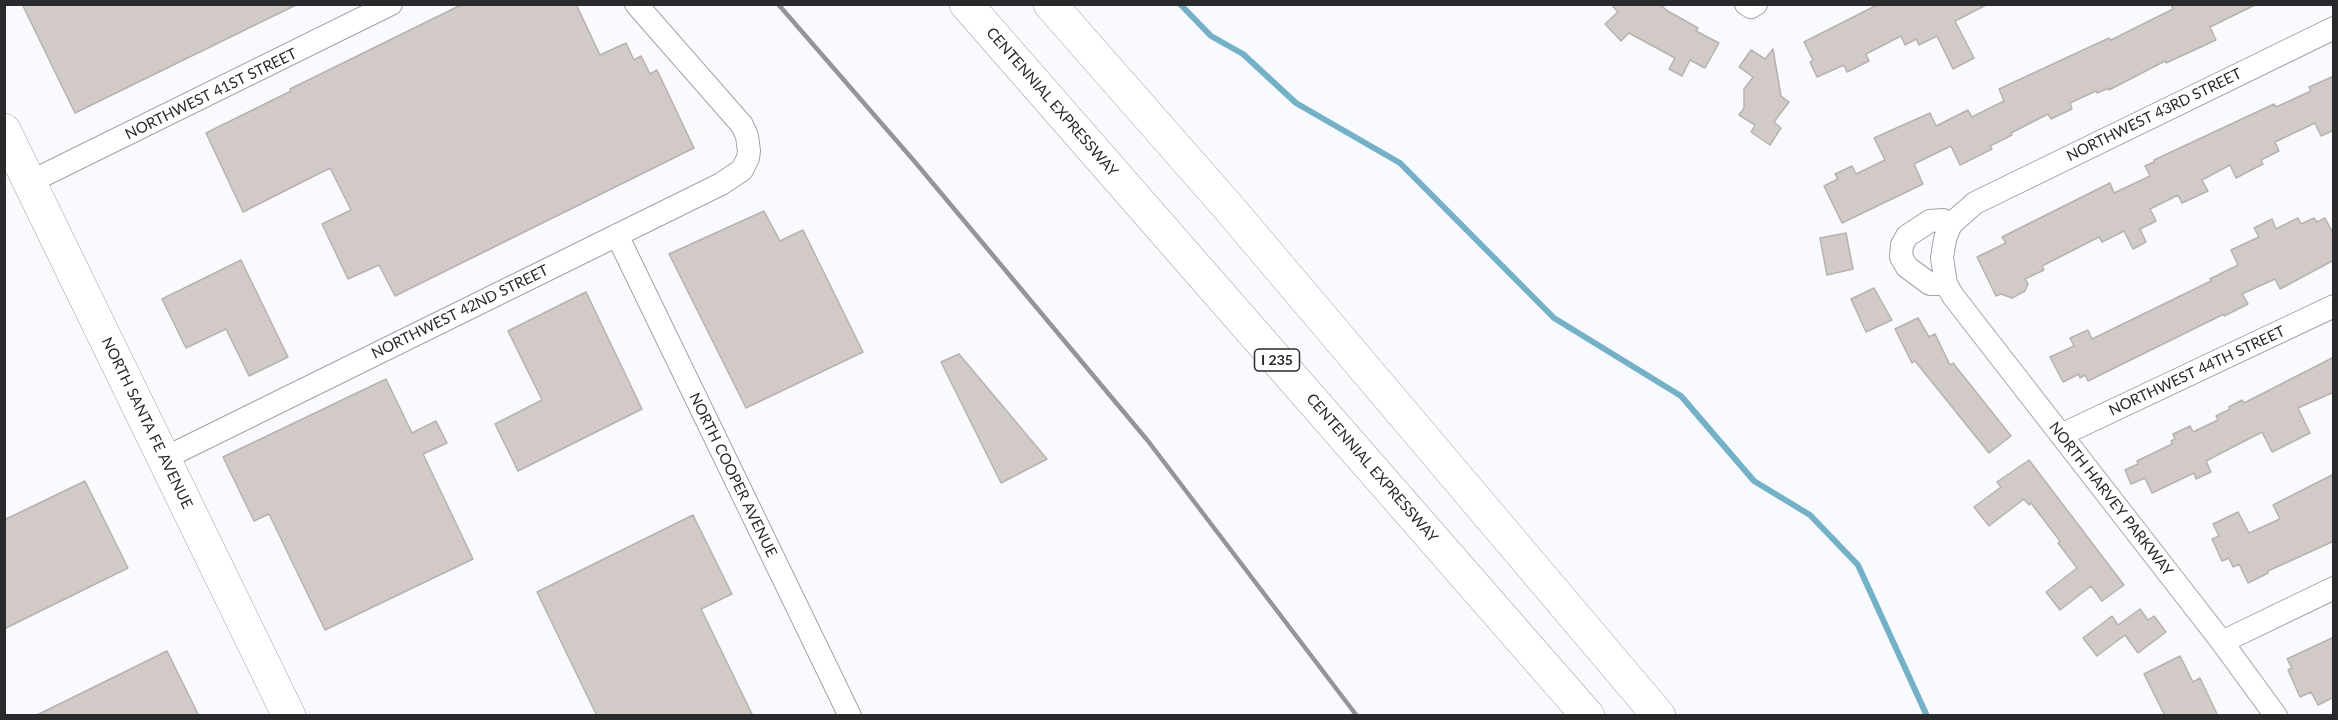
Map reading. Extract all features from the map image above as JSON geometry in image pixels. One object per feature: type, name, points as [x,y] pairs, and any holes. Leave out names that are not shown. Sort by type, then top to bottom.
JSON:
[{"type":"main road","name":"CENTENNIAL EXPRESSWAY","points":[[966,4],[1588,716]]},
{"type":"main road","points":[[1050,4],[1229,207],[1659,716]]},
{"type":"main road","name":"NORTH SANTA FE AVENUE","points":[[4,130],[289,716]]},
{"type":"street","name":"NORTHWEST 41ST STREET","points":[[30,182],[391,4]]},
{"type":"street","name":"NORTHWEST 42ND STREET","points":[[165,458],[617,235],[742,170],[748,158],[747,136],[735,116],[636,4]]},
{"type":"street","name":"NORTHWEST 43RD STREET","points":[[1951,224],[1975,203],[2334,28]]},
{"type":"street","points":[[1946,284],[1930,284],[1906,267],[1901,257],[1902,245],[1907,236],[1930,221],[1943,220],[1951,224]]},
{"type":"street","name":"NORTH HARVEY PARKWAY","points":[[1951,224],[1945,239],[1942,258],[1946,284],[1953,296],[2222,642],[2276,716]]},
{"type":"street","name":"NORTH COOPER AVENUE","points":[[617,235],[850,716]]},
{"type":"street","name":"NORTHWEST 44TH STREET","points":[[2061,435],[2334,306]]},
{"type":"street","points":[[2222,642],[2334,588]]},
{"type":"building","points":[[22,4],[298,4],[75,113]]},
{"type":"building","points":[[463,4],[576,4],[600,55],[626,43],[634,60],[641,56],[650,74],[657,70],[694,148],[395,296],[379,265],[348,279],[322,224],[351,210],[330,168],[243,212],[206,133]]},
{"type":"building","points":[[1611,4],[1660,4],[1666,10],[1698,28],[1696,31],[1719,43],[1705,68],[1690,60],[1682,76],[1669,69],[1675,58],[1629,33],[1621,41],[1605,24],[1618,12]]},
{"type":"building","points":[[1879,4],[1988,4],[1955,21],[1974,58],[1953,69],[1937,36],[1919,45],[1916,39],[1905,45],[1901,36],[1866,54],[1869,61],[1847,72],[1844,65],[1817,77],[1810,62],[1813,60],[1804,42]]},
{"type":"building","points":[[2171,4],[2257,4],[2210,27],[2216,40],[2166,63],[2165,61],[2109,90],[2109,88],[2097,93],[2096,91],[2070,103],[2072,109],[2051,119],[2048,114],[1990,146],[1992,149],[1960,165],[1951,146],[1914,164],[1923,184],[1842,223],[1824,186],[1838,179],[1835,174],[1852,166],[1856,174],[1885,160],[1874,138],[1930,113],[1936,126],[1968,110],[1972,117],[2004,101],[1999,89],[2109,38],[2111,40],[2173,9]]},
{"type":"building","points":[[1773,49],[1781,96],[1789,102],[1774,122],[1781,128],[1770,145],[1751,132],[1755,125],[1739,115],[1744,108],[1744,89],[1753,77],[1739,67],[1751,50],[1765,59]]},
{"type":"building","points":[[2334,76],[2334,130],[2321,136],[2315,123],[2275,142],[2279,151],[2261,160],[2263,164],[2236,178],[2230,165],[2202,180],[2208,191],[2182,203],[2178,195],[2150,209],[2156,221],[2140,229],[2146,242],[2133,249],[2124,231],[2102,242],[2099,237],[2042,266],[2044,270],[2025,279],[2028,284],[2025,291],[2012,298],[2001,294],[1996,296],[1977,257],[2006,243],[2002,237],[2110,183],[2114,193],[2150,176],[2145,166],[2154,160],[2274,104],[2276,107],[2311,91],[2309,87]]},
{"type":"building","points":[[764,211],[780,241],[803,230],[863,352],[746,408],[669,254]]},
{"type":"building","points":[[2298,218],[2301,224],[2314,218],[2317,222],[2325,218],[2334,235],[2334,260],[2280,289],[2275,279],[2242,294],[2248,304],[2088,381],[2085,375],[2080,378],[2079,374],[2063,382],[2050,357],[2074,346],[2070,338],[2088,330],[2092,339],[2211,281],[2210,279],[2238,265],[2231,250],[2259,237],[2254,228],[2272,219],[2276,229]]},
{"type":"building","points":[[1846,233],[1853,269],[1827,275],[1820,238]]},
{"type":"building","points":[[241,260],[288,357],[249,376],[226,329],[186,348],[162,299]]},
{"type":"building","points":[[1874,288],[1892,320],[1866,332],[1851,299]]},
{"type":"building","points":[[586,292],[642,409],[518,471],[495,424],[542,400],[508,331]]},
{"type":"building","points":[[1918,318],[1929,337],[1935,334],[1950,365],[1953,363],[2011,436],[1989,453],[1915,361],[1912,363],[1895,329]]},
{"type":"building","points":[[959,354],[1047,459],[1001,483],[941,362]]},
{"type":"building","points":[[2334,357],[2334,392],[2298,408],[2310,433],[2272,452],[2262,432],[2206,461],[2211,472],[2196,479],[2194,473],[2152,493],[2145,478],[2131,484],[2125,470],[2138,464],[2137,461],[2172,444],[2171,441],[2175,439],[2173,434],[2190,426],[2193,432],[2218,420],[2216,416],[2242,400],[2244,403]]},
{"type":"building","points":[[386,379],[412,433],[436,421],[447,443],[423,454],[473,559],[325,630],[269,514],[254,521],[223,457]]},
{"type":"building","points":[[2029,460],[2124,585],[2102,601],[2091,586],[2060,610],[2046,592],[2077,568],[2031,503],[2029,505],[2024,499],[1989,526],[1974,507],[2001,487],[1997,482]]},
{"type":"building","points":[[2334,474],[2334,541],[2268,571],[2248,583],[2239,564],[2233,567],[2229,558],[2222,561],[2212,539],[2219,536],[2213,524],[2238,512],[2249,533],[2280,519],[2273,505]]},
{"type":"building","points":[[85,481],[128,568],[4,629],[4,520]]},
{"type":"building","points":[[693,515],[732,594],[701,609],[753,716],[597,716],[537,592]]},
{"type":"building","points":[[2140,609],[2148,620],[2154,616],[2166,632],[2138,653],[2125,635],[2097,656],[2083,638],[2112,616],[2118,625]]},
{"type":"building","points":[[2334,637],[2334,697],[2318,705],[2311,692],[2300,697],[2288,670],[2292,668],[2287,659]]},
{"type":"building","points":[[167,651],[199,716],[35,716]]},
{"type":"building","points":[[2180,656],[2193,682],[2200,678],[2218,716],[2165,716],[2144,674]]},
{"type":"waterway","points":[[1180,4],[1211,36],[1243,54],[1296,103],[1400,163],[1554,318],[1681,396],[1754,481],[1810,515],[1858,565],[1927,716]]},
{"type":"railway","points":[[778,4],[915,162],[1148,441],[1357,716]]}]
